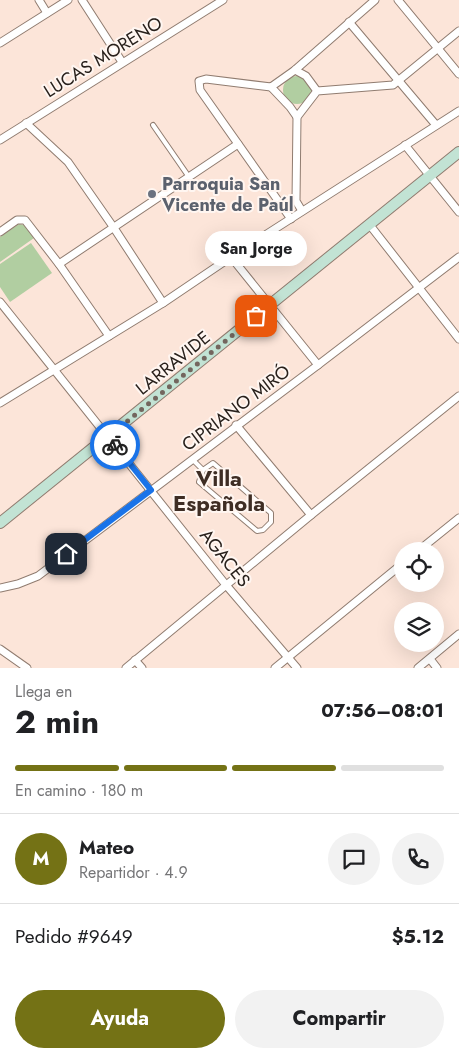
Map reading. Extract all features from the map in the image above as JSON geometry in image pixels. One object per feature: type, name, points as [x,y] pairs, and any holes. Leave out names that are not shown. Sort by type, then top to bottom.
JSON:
[{"type":"street","points":[[39,0],[47,13]]},
{"type":"street","points":[[0,43],[68,0]]},
{"type":"street","points":[[82,0],[122,62]]},
{"type":"street","name":"LUCAS MORENO","points":[[0,140],[223,0]]},
{"type":"street","points":[[272,87],[295,70],[375,0]]},
{"type":"street","points":[[398,0],[459,74]]},
{"type":"street","points":[[349,22],[436,125]]},
{"type":"street","points":[[297,117],[317,91],[393,85],[459,31]]},
{"type":"street","points":[[295,70],[304,74],[317,91]]},
{"type":"street","points":[[291,218],[200,90],[199,81],[206,79],[272,87],[294,112],[297,117],[296,200],[302,211]]},
{"type":"street","points":[[0,404],[459,111]]},
{"type":"street","points":[[26,123],[68,162],[162,302]]},
{"type":"street","points":[[59,264],[238,144]]},
{"type":"street","points":[[405,145],[459,212]]},
{"type":"street","name":"LARRAVIDE","points":[[0,523],[459,152]]},
{"type":"street","points":[[0,232],[20,219],[24,220],[59,264],[109,336]]},
{"type":"street","points":[[369,224],[459,339]]},
{"type":"street","points":[[231,257],[271,304],[318,365]]},
{"type":"street","name":"CIPRIANO MIRÓ","points":[[0,588],[38,576],[459,257]]},
{"type":"street","name":"AGACES","points":[[0,302],[226,584],[297,668]]},
{"type":"street","points":[[126,668],[226,584],[459,396]]},
{"type":"street","points":[[236,425],[311,515]]},
{"type":"street","points":[[429,542],[459,518]]},
{"type":"street","points":[[275,668],[394,571]]},
{"type":"street","points":[[418,668],[459,634]]},
{"type":"street","points":[[0,649],[27,668]]},
{"type":"street","points":[[430,659],[437,668]]},
{"type":"street","points":[[135,660],[142,668]]},
{"type":"lane","points":[[154,125],[189,177]]},
{"type":"lane","points":[[192,459],[203,470]]},
{"type":"lane","points":[[210,464],[216,465],[271,513],[271,522],[263,530],[257,531],[199,482],[203,470],[210,464]]},
{"type":"green space","points":[[297,76],[307,80],[311,90],[307,100],[297,104],[287,100],[283,90],[287,80]]},
{"type":"green space","points":[[19,224],[25,225],[34,238],[0,262],[0,237]]},
{"type":"green space","points":[[31,243],[52,273],[10,302],[0,287],[0,264]]},
{"type":"way so far","points":[[115,445],[108,437],[256,316]]},
{"type":"place","name":"Parroquia San Vicente de Paúl","points":[[152,194]]},
{"type":"place","name":"San Jorge","points":[[256,316]]},
{"type":"district","name":"Villa Española","points":[[219,490]]},
{"type":"route","points":[[66,554],[151,490],[115,445]]}]
